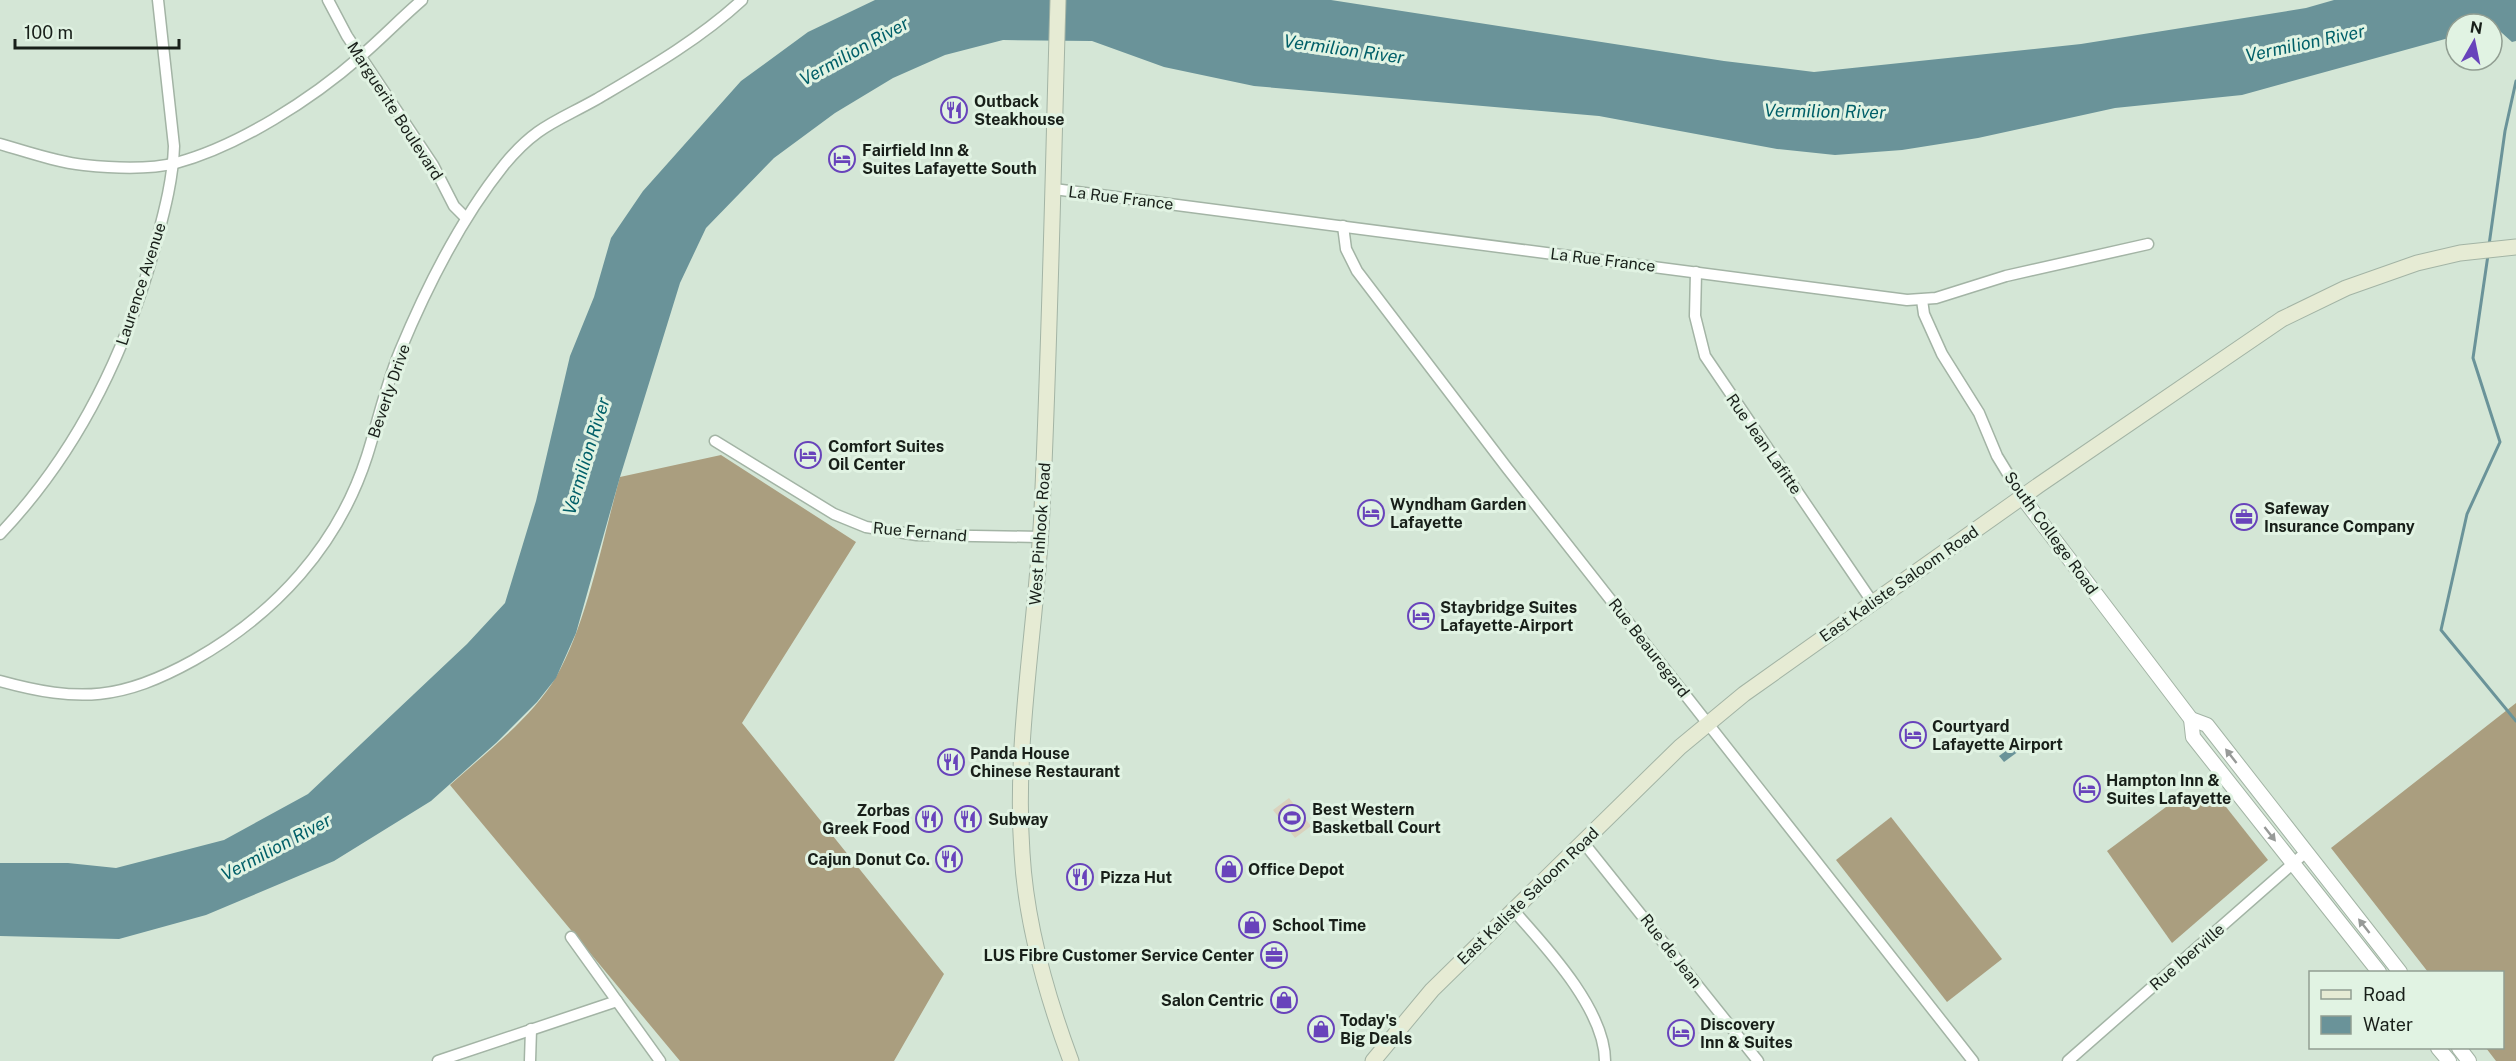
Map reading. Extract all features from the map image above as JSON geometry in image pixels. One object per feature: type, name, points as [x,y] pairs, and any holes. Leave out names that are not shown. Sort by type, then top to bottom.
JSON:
[{"type":"main road","name":"West Pinhook Road","points":[[1058,0],[1054,189],[1041,537],[1024,730],[1022,855],[1036,951],[1071,1061]]},
{"type":"main road","name":"East Kaliste Saloom Road","points":[[1372,1061],[1432,990],[1707,722],[1873,603],[2022,497],[2282,319],[2346,288],[2417,263],[2460,253],[2513,247]]},
{"type":"street","name":"Laurence Avenue","points":[[0,534],[38,492],[60,459],[118,356],[137,307],[152,256],[174,163],[158,0]]},
{"type":"street","name":"Marguerite Boulevard","points":[[328,0],[347,36],[433,165],[454,206],[466,218]]},
{"type":"street","points":[[0,144],[84,165],[174,163],[265,123],[362,56],[422,0]]},
{"type":"street","name":"Beverly Drive","points":[[0,681],[83,696],[113,694],[144,685],[222,645],[287,592],[316,556],[356,486],[399,352],[466,218],[502,168],[532,135],[722,19],[741,0]]},
{"type":"street","name":"La Rue France","points":[[1054,189],[1922,300],[2006,276],[2148,244]]},
{"type":"street","name":"Rue Beauregard","points":[[1343,226],[1346,249],[1357,271],[1501,459],[1973,1061]]},
{"type":"street","name":"Rue Jean Lafitte","points":[[1696,272],[1695,316],[1705,356],[1873,603]]},
{"type":"street","name":"South College Road","points":[[1922,300],[1926,321],[1942,354],[1979,412],[1997,456],[2022,497],[2192,719],[2207,725],[2399,971]]},
{"type":"street","name":"Rue Fernand","points":[[715,441],[834,514],[866,527],[917,535],[1041,537]]},
{"type":"street","name":"South College Road","points":[[2192,719],[2193,737],[2378,971]]},
{"type":"street","name":"Rue de Jean","points":[[1584,842],[1758,1061]]},
{"type":"street","name":"Rue Iberville","points":[[2068,1061],[2294,865],[2306,852]]},
{"type":"street","points":[[1514,911],[1534,933],[1594,1016],[1603,1040],[1605,1061]]},
{"type":"street","points":[[571,937],[660,1061]]},
{"type":"street","points":[[438,1061],[617,1001]]},
{"type":"street","points":[[530,1061],[531,1029]]},
{"type":"street","points":[[2440,1049],[2449,1061]]},
{"type":"shaded area","points":[[721,455],[856,542],[742,723],[944,974],[894,1061],[680,1061],[450,785],[521,721],[556,677],[577,632],[620,477]]},
{"type":"shaded area","points":[[2516,703],[2516,1061],[2496,1061],[2487,1049],[2504,1049],[2504,971],[2427,971],[2331,848]]},
{"type":"shaded area","points":[[2215,793],[2268,860],[2172,943],[2107,851],[2170,804]]},
{"type":"shaded area","name":"Best Western Basketball Court","points":[[1289,798],[1311,826],[1295,838],[1273,810]]},
{"type":"shaded area","points":[[1891,817],[2002,959],[1947,1002],[1836,860]]},
{"type":"water","name":"Vermilion River","points":[[875,0],[1331,0],[1724,61],[1814,72],[2081,44],[2306,8],[2334,0],[2516,0],[2516,41],[2512,42],[2504,35],[2504,12],[2444,12],[2444,39],[2242,95],[2115,108],[1978,138],[1902,150],[1835,155],[1777,149],[1599,116],[1254,86],[1164,67],[1092,41],[1003,40],[945,55],[893,78],[835,113],[774,158],[706,228],[680,283],[620,477],[576,633],[556,678],[537,702],[496,743],[431,801],[334,861],[206,915],[119,939],[0,936],[0,863],[68,863],[116,868],[224,840],[308,794],[467,644],[505,603],[536,501],[570,356],[594,297],[611,238],[643,191],[741,81],[808,32]]},
{"type":"water","points":[[2014,745],[2019,751],[2004,762],[1999,756]]},
{"type":"waterway","points":[[2489,245],[2505,131],[2516,81]]},
{"type":"waterway","points":[[2488,255],[2473,358],[2500,442],[2467,514],[2441,630],[2516,721]]},
{"type":"place","name":"Outback Steakhouse","points":[[954,110]]},
{"type":"place","name":"Fairfield Inn & Suites Lafayette South","points":[[842,159]]},
{"type":"place","name":"Comfort Suites Oil Center","points":[[808,455]]},
{"type":"place","name":"Wyndham Garden Lafayette","points":[[1371,513]]},
{"type":"place","name":"Safeway Insurance Company","points":[[2244,517]]},
{"type":"place","name":"Staybridge Suites Lafayette-Airport","points":[[1421,616]]},
{"type":"place","name":"Courtyard Lafayette Airport","points":[[1913,735]]},
{"type":"place","name":"Panda House Chinese Restaurant","points":[[951,762]]},
{"type":"place","name":"Hampton Inn & Suites Lafayette","points":[[2087,789]]},
{"type":"place","name":"Best Western Basketball Court","points":[[1292,818]]},
{"type":"place","name":"Zorbas Greek Food","points":[[929,819]]},
{"type":"place","name":"Subway","points":[[968,819]]},
{"type":"place","name":"Cajun Donut Co.","points":[[949,859]]},
{"type":"place","name":"Office Depot","points":[[1229,869]]},
{"type":"place","name":"Pizza Hut","points":[[1080,877]]},
{"type":"place","name":"School Time","points":[[1252,925]]},
{"type":"place","name":"LUS Fibre Customer Service Center","points":[[1274,955]]},
{"type":"place","name":"Salon Centric","points":[[1284,1000]]},
{"type":"place","name":"Today's Big Deals","points":[[1321,1029]]},
{"type":"place","name":"Discovery Inn & Suites","points":[[1681,1033]]}]
